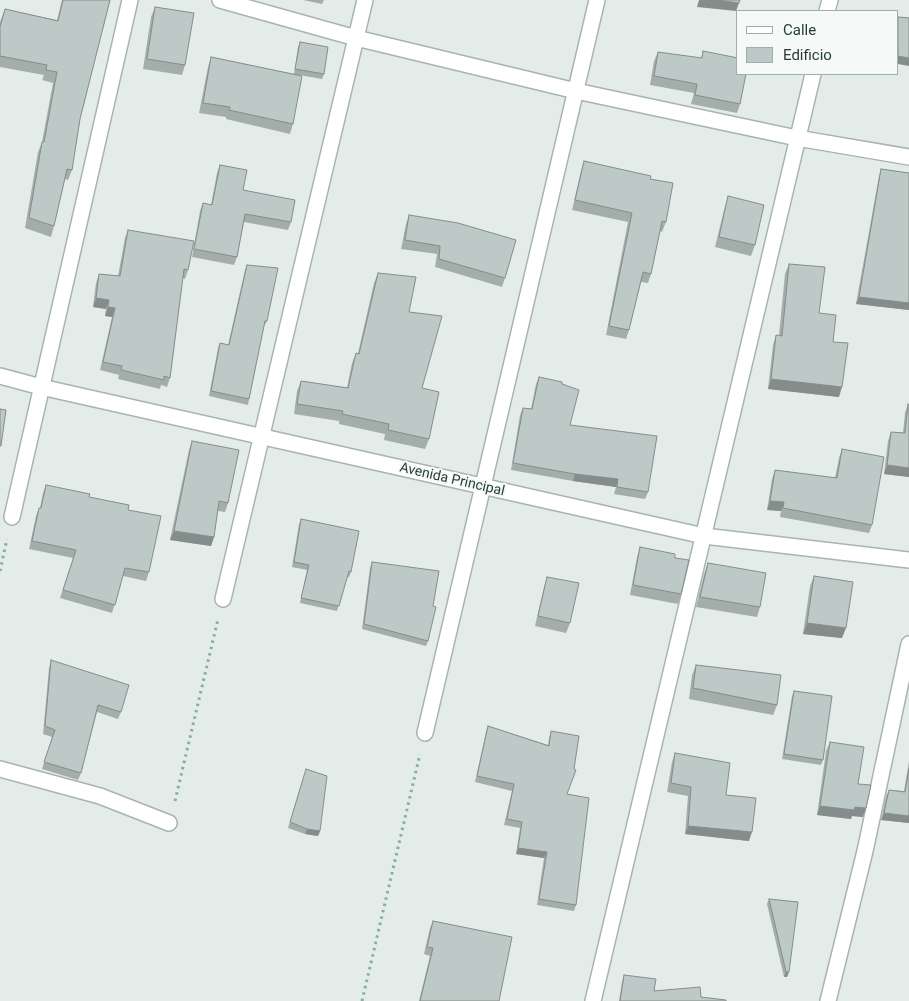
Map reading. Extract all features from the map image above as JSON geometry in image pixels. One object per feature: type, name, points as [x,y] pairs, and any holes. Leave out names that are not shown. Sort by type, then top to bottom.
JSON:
[{"type":"street","points":[[12,517],[130,0]]},
{"type":"street","points":[[220,0],[356,38],[576,91],[797,138],[909,158]]},
{"type":"street","points":[[223,599],[263,437],[365,0]]},
{"type":"street","points":[[425,734],[597,0]]},
{"type":"street","points":[[594,1001],[813,75]]},
{"type":"street","name":"Avenida Principal","points":[[0,376],[41,387],[704,536],[909,560]]},
{"type":"street","points":[[828,1001],[865,851],[909,644]]},
{"type":"street","points":[[0,770],[100,796],[170,823]]},
{"type":"path","points":[[0,571],[12,517]]},
{"type":"path","points":[[170,823],[223,599]]},
{"type":"path","points":[[362,1001],[425,734]]},
{"type":"building","points":[[63,0],[110,0],[80,119],[72,170],[67,169],[54,226],[29,218],[42,142],[44,142],[57,72],[46,70],[47,65],[0,56],[0,27],[5,9],[58,21]]},
{"type":"building","points":[[717,0],[740,0],[739,3]]},
{"type":"building","points":[[155,7],[194,13],[185,65],[147,59]]},
{"type":"building","points":[[899,17],[909,18],[909,58],[899,56]]},
{"type":"building","points":[[300,42],[328,47],[324,74],[295,69]]},
{"type":"building","points":[[703,51],[736,58],[736,75],[746,75],[740,104],[695,95],[697,84],[654,76],[658,52],[702,58]]},
{"type":"building","points":[[211,57],[302,76],[293,124],[229,110],[230,107],[203,103]]},
{"type":"building","points":[[584,161],[651,176],[650,179],[673,183],[666,222],[662,221],[651,274],[643,272],[629,330],[609,326],[632,213],[575,200]]},
{"type":"building","points":[[220,165],[247,170],[243,190],[295,200],[291,222],[245,214],[237,257],[194,249],[203,203],[212,205]]},
{"type":"building","points":[[881,169],[909,173],[909,303],[859,297]]},
{"type":"building","points":[[728,196],[764,205],[755,245],[719,237]]},
{"type":"building","points":[[409,215],[458,223],[516,240],[505,278],[439,259],[440,246],[405,240]]},
{"type":"building","points":[[128,230],[194,241],[188,270],[184,269],[170,378],[164,376],[164,380],[121,370],[122,366],[103,362],[115,308],[108,307],[109,300],[96,298],[99,274],[120,276]]},
{"type":"building","points":[[789,264],[825,267],[819,313],[836,315],[833,342],[848,343],[842,387],[771,379],[776,335],[782,336]]},
{"type":"building","points":[[247,265],[278,268],[249,399],[211,391],[220,343],[229,345]]},
{"type":"building","points":[[378,273],[416,277],[409,312],[442,316],[422,388],[439,392],[429,439],[388,430],[389,424],[342,414],[343,411],[297,404],[301,381],[348,388],[356,353],[359,354]]},
{"type":"building","points":[[539,377],[562,382],[562,384],[579,390],[570,425],[657,436],[648,492],[617,487],[618,479],[575,474],[513,463],[523,408],[532,409]]},
{"type":"building","points":[[908,404],[909,468],[887,465],[891,432],[905,433]]},
{"type":"building","points":[[0,409],[6,410],[1,446],[0,446]]},
{"type":"building","points":[[192,441],[239,450],[228,503],[219,501],[214,537],[174,531]]},
{"type":"building","points":[[842,449],[884,457],[872,525],[783,508],[784,502],[770,501],[775,470],[837,478]]},
{"type":"building","points":[[46,485],[90,494],[89,497],[129,505],[128,510],[161,516],[149,572],[125,568],[115,605],[63,590],[76,550],[32,541]]},
{"type":"building","points":[[301,519],[359,531],[351,572],[349,571],[339,606],[301,598],[309,565],[294,562]]},
{"type":"building","points":[[640,547],[675,554],[675,558],[689,560],[681,594],[633,585]]},
{"type":"building","points":[[372,562],[439,571],[433,606],[436,607],[428,641],[364,624]]},
{"type":"building","points":[[708,563],[766,573],[760,607],[700,597]]},
{"type":"building","points":[[814,576],[853,582],[846,628],[807,623]]},
{"type":"building","points":[[547,577],[579,583],[570,623],[538,616]]},
{"type":"building","points":[[51,660],[129,685],[121,712],[98,705],[81,773],[44,762],[55,730],[45,726]]},
{"type":"building","points":[[696,665],[781,675],[777,705],[693,688]]},
{"type":"building","points":[[794,691],[832,696],[823,760],[784,754]]},
{"type":"building","points":[[488,726],[549,746],[551,731],[579,736],[574,769],[576,770],[567,794],[589,798],[576,905],[539,899],[547,852],[518,848],[522,822],[507,819],[514,784],[477,776]]},
{"type":"building","points":[[830,742],[864,747],[858,784],[871,785],[866,808],[855,807],[854,810],[820,806]]},
{"type":"building","points":[[675,753],[730,763],[726,795],[756,798],[752,832],[688,826],[691,787],[671,783]]},
{"type":"building","points":[[306,769],[327,776],[320,831],[307,829],[290,822]]},
{"type":"building","points":[[909,769],[909,816],[884,813],[889,790],[905,792]]},
{"type":"building","points":[[769,899],[798,902],[789,972],[786,972]]},
{"type":"building","points":[[433,921],[512,937],[499,1001],[420,1001],[433,948],[427,947]]},
{"type":"building","points":[[624,975],[656,979],[654,991],[700,987],[701,997],[726,1001],[620,1001]]}]
